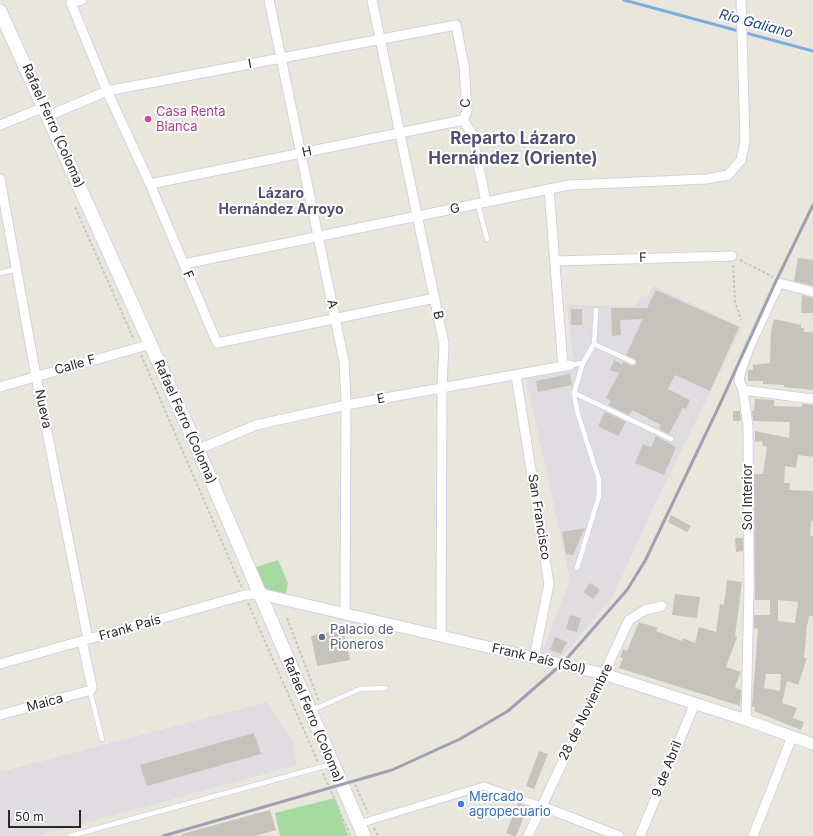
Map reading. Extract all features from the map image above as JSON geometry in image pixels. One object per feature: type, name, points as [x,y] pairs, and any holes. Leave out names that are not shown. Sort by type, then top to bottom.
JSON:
[{"type":"main road","name":"Rafael Ferro (Coloma)","points":[[0,11],[46,111],[144,346],[197,450],[260,594],[309,712],[326,766],[365,827]]},
{"type":"street","name":"F","points":[[82,0],[72,3],[107,91],[150,184],[217,343],[435,298]]},
{"type":"street","name":"A","points":[[269,0],[344,361],[346,405],[345,613]]},
{"type":"street","name":"B","points":[[372,0],[444,344],[442,388],[441,636]]},
{"type":"street","name":"G","points":[[184,264],[549,189],[569,186],[706,179],[728,175],[741,160],[745,142],[741,0]]},
{"type":"street","name":"I","points":[[0,125],[107,91],[456,25]]},
{"type":"street","name":"C","points":[[456,25],[464,66],[467,111],[463,120],[472,134],[482,203]]},
{"type":"street","name":"H","points":[[150,184],[463,120]]},
{"type":"street","name":"Nueva","points":[[0,179],[85,640],[92,687],[90,691]]},
{"type":"street","points":[[549,189],[555,261],[567,366]]},
{"type":"street","name":"F","points":[[555,261],[732,256]]},
{"type":"street","points":[[779,283],[813,292]]},
{"type":"street","name":"Sol Interior","points":[[746,720],[749,588],[748,426],[743,390],[739,380],[742,367],[779,283]]},
{"type":"street","name":"Calle F","points":[[0,387],[144,346]]},
{"type":"street","name":"E","points":[[197,450],[256,425],[346,405],[567,366]]},
{"type":"street","name":"San Francisco","points":[[516,375],[549,584],[534,658]]},
{"type":"street","points":[[743,390],[813,399]]},
{"type":"street","name":"Frank País","points":[[0,664],[245,595],[260,594]]},
{"type":"street","name":"Frank País (Sol)","points":[[260,594],[604,674],[746,720],[813,744]]},
{"type":"street","name":"28 de Noviembre","points":[[528,836],[629,620],[645,610],[662,606]]},
{"type":"street","name":"Maica","points":[[0,715],[90,691]]},
{"type":"street","name":"9 de Abril","points":[[640,836],[694,703]]},
{"type":"street","points":[[753,836],[792,736]]},
{"type":"street","points":[[365,827],[484,786],[619,836]]},
{"type":"lane","name":"C","points":[[482,203],[487,239]]},
{"type":"lane","points":[[0,273],[17,270]]},
{"type":"lane","points":[[577,568],[596,511],[599,496],[599,480],[577,411],[574,393],[583,363],[594,344],[596,310]]},
{"type":"lane","points":[[594,344],[633,362]]},
{"type":"lane","points":[[567,366],[583,363]]},
{"type":"lane","points":[[574,393],[671,439]]},
{"type":"lane","points":[[309,712],[360,689],[386,688]]},
{"type":"lane","points":[[90,691],[102,739]]},
{"type":"lane","points":[[70,836],[326,766]]},
{"type":"path","points":[[74,205],[144,346],[245,595],[326,766],[351,836]]},
{"type":"path","points":[[732,256],[777,279],[779,283]]},
{"type":"path","points":[[732,256],[735,301],[741,320]]},
{"type":"path","points":[[287,618],[322,706]]},
{"type":"path","points":[[351,775],[365,827],[378,836]]},
{"type":"shaded area","points":[[653,286],[742,327],[654,506],[612,598],[561,658],[542,652],[570,579],[526,379],[574,370],[567,305],[635,306],[641,296],[648,297]]},
{"type":"shaded area","points":[[267,702],[292,740],[297,765],[38,836],[0,836],[0,772]]},
{"type":"green space","points":[[278,560],[288,583],[286,594],[264,587],[256,567]]},
{"type":"green space","points":[[335,798],[348,836],[280,836],[275,813]]},
{"type":"building","points":[[798,258],[813,260],[813,286],[794,281]]},
{"type":"building","points":[[656,290],[739,327],[710,391],[675,375],[668,389],[690,400],[686,409],[683,408],[669,434],[659,429],[661,425],[632,410],[629,415],[608,405],[611,401],[606,398],[619,373],[610,370],[614,360],[622,365],[623,362],[633,366],[637,363],[635,359],[626,355],[643,319],[620,320],[621,335],[612,336],[611,308],[647,308]]},
{"type":"building","points":[[802,295],[813,298],[813,313],[801,313]]},
{"type":"building","points":[[571,309],[582,309],[582,325],[571,325]]},
{"type":"building","points":[[774,319],[801,325],[801,328],[804,328],[804,332],[813,332],[813,390],[784,387],[784,385],[763,384],[763,381],[748,381],[748,370],[753,370],[753,365],[770,363],[771,331]]},
{"type":"building","points":[[570,374],[572,385],[538,392],[536,381]]},
{"type":"building","points":[[755,399],[774,400],[774,406],[802,407],[802,404],[813,405],[813,457],[798,455],[796,468],[785,466],[784,483],[790,483],[789,490],[813,491],[813,521],[811,521],[810,536],[813,536],[813,616],[809,616],[807,624],[804,658],[807,658],[798,685],[787,681],[782,703],[797,708],[793,718],[804,722],[801,730],[754,711],[755,707],[752,707],[758,629],[754,628],[754,615],[770,615],[770,600],[755,600],[754,474],[763,474],[767,446],[763,446],[762,441],[755,442],[755,431],[789,438],[790,422],[753,421],[752,411],[754,411]],"holes":[[[778,600],[798,602],[795,623],[778,621]],[[766,674],[781,674],[780,691],[764,688]]]},
{"type":"building","points":[[733,411],[740,411],[741,421],[733,421]]},
{"type":"building","points":[[605,412],[626,422],[618,436],[598,426]]},
{"type":"building","points":[[656,436],[676,447],[664,475],[635,463],[643,444],[651,447]]},
{"type":"building","points":[[671,515],[691,526],[687,532],[668,522]]},
{"type":"building","points":[[585,528],[573,555],[566,554],[562,532]]},
{"type":"building","points":[[735,538],[743,538],[743,551],[736,552]]},
{"type":"building","points":[[727,580],[742,582],[735,636],[737,637],[726,667],[741,672],[735,687],[741,690],[740,706],[619,668],[623,658],[620,657],[623,649],[627,651],[639,622],[658,628],[656,631],[682,641],[683,638],[695,643],[699,627],[716,632],[720,604],[724,605]]},
{"type":"building","points":[[590,583],[600,590],[593,599],[583,592]]},
{"type":"building","points":[[675,594],[700,597],[697,618],[672,615]]},
{"type":"building","points":[[570,615],[581,618],[577,632],[566,629]]},
{"type":"building","points":[[343,629],[350,660],[317,666],[311,636]]},
{"type":"building","points":[[555,637],[567,642],[561,654],[550,650]]},
{"type":"building","points":[[254,733],[261,754],[147,786],[140,765]]},
{"type":"building","points":[[539,751],[548,754],[534,789],[526,786]]},
{"type":"building","points":[[518,803],[528,807],[516,836],[513,836],[506,833]]},
{"type":"building","points":[[270,810],[276,830],[255,836],[182,836],[182,834]]},
{"type":"waterway","name":"Río Galiano","points":[[624,0],[813,51]]},
{"type":"railway","points":[[163,836],[392,770],[460,739],[508,711],[562,664],[627,590],[645,561],[813,205]]},
{"type":"place","name":"Casa Renta Blanca","points":[[148,119]]},
{"type":"place","name":"Palacio de Pioneros","points":[[322,637]]},
{"type":"place","name":"Mercado agropecuario","points":[[461,804]]},
{"type":"district","name":"Reparto Lázaro Hernández (Oriente)","points":[[513,149]]},
{"type":"district","name":"Lázaro Hernández Arroyo","points":[[281,202]]}]
